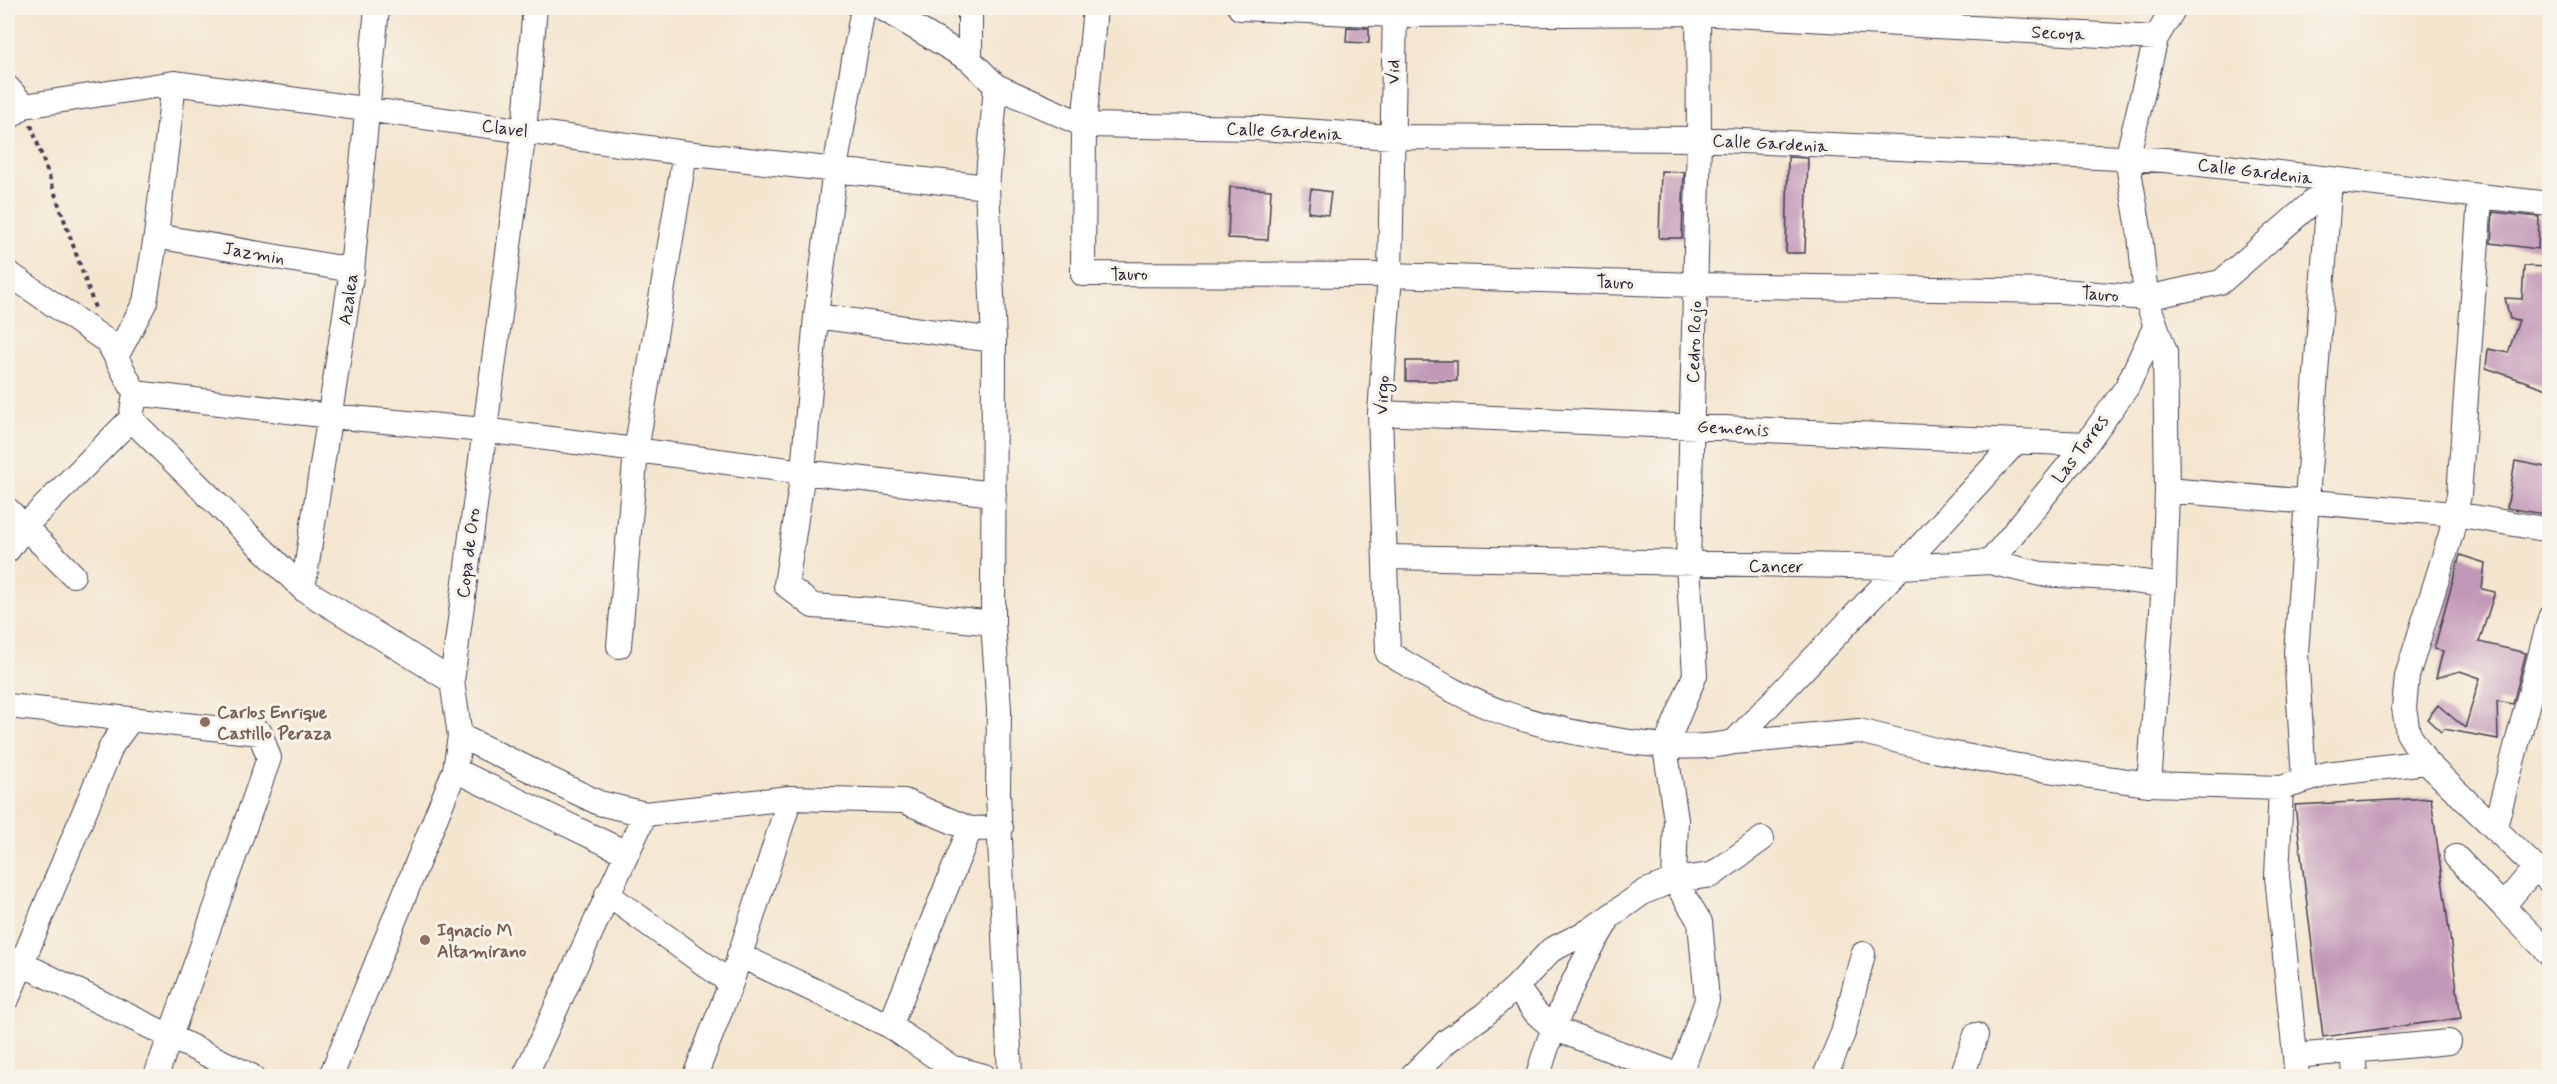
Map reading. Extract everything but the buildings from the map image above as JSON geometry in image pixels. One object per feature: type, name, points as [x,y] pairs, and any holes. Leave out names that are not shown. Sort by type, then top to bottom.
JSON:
[{"type":"street","name":"Azalea","points":[[303,589],[352,270],[365,109],[377,8]]},
{"type":"street","name":"Copa de Oro","points":[[331,1077],[455,770],[460,736],[452,681],[525,131],[536,8]]},
{"type":"street","points":[[864,8],[836,169],[816,316],[802,472],[786,585],[813,606],[873,609],[993,623]]},
{"type":"street","points":[[882,8],[970,60],[996,86],[987,186],[994,340],[993,623],[999,709],[998,793],[1010,1077]]},
{"type":"street","points":[[970,8],[970,60]]},
{"type":"street","points":[[1084,125],[1095,8]]},
{"type":"street","name":"Secoya","points":[[1240,8],[1395,11],[1698,10],[2156,38]]},
{"type":"street","points":[[2149,784],[2164,585],[2167,490],[2165,352],[2146,298],[2140,235],[2127,159],[2156,38],[2174,8]]},
{"type":"street","name":"Cedro Rojo","points":[[1665,747],[1695,675],[1688,565],[1699,140],[1698,10]]},
{"type":"street","name":"Vid","points":[[1392,136],[1395,11]]},
{"type":"street","name":"Clavel","points":[[16,112],[174,83],[684,153],[987,186]]},
{"type":"street","points":[[116,357],[145,302],[156,236],[174,83]]},
{"type":"street","name":"Calle Gardenia","points":[[996,86],[1084,125],[1258,129],[1392,136],[1699,140],[2127,159],[2330,183],[2550,204]]},
{"type":"street","points":[[8,88],[16,112]]},
{"type":"street","name":"Tauro","points":[[1084,125],[1083,274],[1390,275],[1696,285],[2061,291],[2146,298]]},
{"type":"street","name":"Virgo","points":[[1392,136],[1390,275],[1380,412],[1388,653],[1445,687],[1510,715],[1665,747]]},
{"type":"street","points":[[619,646],[636,451],[684,153]]},
{"type":"street","points":[[2146,298],[2221,282],[2330,183]]},
{"type":"street","points":[[2304,779],[2296,653],[2330,183]]},
{"type":"street","points":[[2480,198],[2462,472],[2455,514],[2407,676],[2404,708],[2408,733],[2426,762],[2542,875],[2503,906]]},
{"type":"street","name":"Jazmin","points":[[156,236],[352,270]]},
{"type":"street","points":[[8,273],[108,342],[135,393],[131,419],[24,527],[8,550]]},
{"type":"street","points":[[816,316],[994,340]]},
{"type":"street","name":"Las Torres","points":[[1990,562],[2086,444],[2127,387],[2155,327]]},
{"type":"street","points":[[135,393],[330,416],[484,430],[802,472],[994,494]]},
{"type":"street","name":"Gemenis","points":[[1380,412],[2015,443],[2086,444]]},
{"type":"street","points":[[131,419],[303,589],[452,681]]},
{"type":"street","points":[[1734,742],[1901,567],[2015,443]]},
{"type":"street","points":[[2167,490],[2455,514],[2550,530]]},
{"type":"street","points":[[8,510],[73,575]]},
{"type":"street","name":"Cancer","points":[[1386,557],[1688,565],[1901,567],[1990,562],[2041,574],[2111,578],[2164,585]]},
{"type":"street","points":[[2495,827],[2550,618]]},
{"type":"street","points":[[8,706],[260,733],[269,758],[172,1039],[156,1077]]},
{"type":"street","points":[[8,997],[14,960],[112,745],[131,719]]},
{"type":"street","points":[[1516,987],[1536,1013],[1553,1028],[1680,1077],[1707,1000],[1700,922],[1674,880],[1676,820],[1665,747],[1715,746],[1734,742],[1859,731],[1939,751],[2018,766],[2149,784],[2281,788],[2304,779],[2426,762]]},
{"type":"street","points":[[460,736],[599,803],[645,814],[790,798],[904,801],[970,829],[1000,828]]},
{"type":"street","points":[[455,770],[626,853]]},
{"type":"street","points":[[2281,788],[2277,876],[2296,1066],[2353,1051],[2449,1042]]},
{"type":"street","points":[[695,1077],[731,983],[790,798]]},
{"type":"street","points":[[525,1077],[645,814]]},
{"type":"street","points":[[890,1026],[970,829]]},
{"type":"street","points":[[1412,1077],[1447,1041],[1484,1015],[1516,987],[1551,950],[1589,931],[1644,892],[1674,880],[1712,875],[1762,839]]},
{"type":"street","points":[[2456,857],[2550,954]]},
{"type":"street","points":[[607,894],[731,983]]},
{"type":"street","points":[[1538,1077],[1553,1028],[1579,966],[1612,914]]},
{"type":"street","points":[[1826,1077],[1843,1033],[1863,954]]},
{"type":"street","points":[[739,955],[890,1026],[951,1066],[984,1077]]},
{"type":"street","points":[[14,960],[251,1077]]},
{"type":"street","points":[[1962,1077],[1976,1035]]},
{"type":"street","points":[[2353,1051],[2355,1077]]},
{"type":"path","points":[[16,112],[96,310]]},
{"type":"place","name":"Carlos Enrique Castillo Peraza","points":[[205,722]]},
{"type":"place","name":"Ignacio M Altamirano","points":[[425,940]]}]
